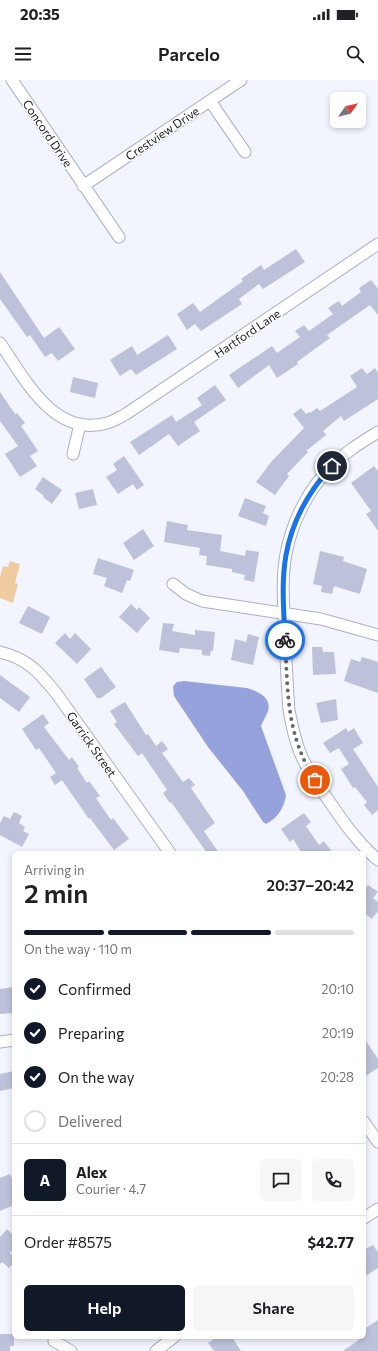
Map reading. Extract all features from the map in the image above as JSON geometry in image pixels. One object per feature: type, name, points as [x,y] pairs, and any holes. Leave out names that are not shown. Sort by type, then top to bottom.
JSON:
[{"type":"street","name":"Concord Drive","points":[[12,80],[119,237]]},
{"type":"street","name":"Crestview Drive","points":[[83,186],[240,80]]},
{"type":"street","points":[[210,101],[245,152]]},
{"type":"street","name":"Hartford Lane","points":[[80,424],[96,424],[115,419],[126,414],[378,244]]},
{"type":"street","points":[[0,343],[38,398],[46,406],[63,418],[80,424],[73,454]]},
{"type":"street","points":[[378,432],[354,448],[332,466],[311,491],[292,532],[286,555],[284,575],[284,613],[289,710],[292,729],[310,772],[345,825],[356,839],[378,860]]},
{"type":"street","points":[[173,584],[190,596],[202,601],[284,613],[338,623],[378,635]]},
{"type":"street","name":"Garrick Street","points":[[0,652],[9,654],[26,662],[41,673],[169,851]]},
{"type":"street","points":[[0,1042],[12,1040]]},
{"type":"street","points":[[366,1125],[378,1142]]},
{"type":"street","points":[[366,1217],[378,1209]]},
{"type":"street","points":[[156,1351],[171,1339]]},
{"type":"street","points":[[54,1341],[71,1351]]},
{"type":"shaded area","points":[[10,561],[20,564],[15,583],[18,584],[13,603],[0,598],[0,577],[3,566],[8,567]]},
{"type":"water","points":[[184,681],[247,688],[263,695],[266,698],[269,706],[261,726],[286,795],[280,812],[270,822],[266,824],[263,822],[243,791],[208,747],[174,696],[173,686],[177,682]]},
{"type":"building","points":[[296,249],[305,262],[263,289],[259,284],[239,299],[242,304],[201,331],[195,324],[187,330],[177,314],[193,303],[200,312],[243,281],[241,279],[261,265],[264,270]]},
{"type":"building","points":[[0,272],[44,338],[59,327],[75,349],[58,361],[52,353],[45,357],[30,335],[27,337],[0,299]]},
{"type":"building","points":[[371,280],[378,289],[378,315],[370,305],[327,335],[330,338],[297,362],[298,364],[277,378],[269,365],[238,388],[229,375],[272,346],[277,353],[300,337],[295,331],[304,325],[309,331],[333,314],[328,308],[339,301],[342,306],[361,292],[359,288]]},
{"type":"building","points":[[168,335],[177,349],[136,375],[131,369],[120,376],[110,360],[132,346],[137,355]]},
{"type":"building","points":[[362,368],[367,374],[375,368],[378,373],[378,399],[344,421],[341,416],[323,431],[326,435],[306,451],[308,452],[287,474],[289,476],[275,495],[256,482],[271,462],[304,428],[293,414],[301,408],[306,414],[317,408],[320,411],[357,387],[350,376]]},
{"type":"building","points":[[73,377],[98,383],[95,398],[70,392]]},
{"type":"building","points":[[215,385],[226,400],[194,422],[200,431],[178,446],[169,434],[139,455],[130,442],[172,415],[176,422],[202,405],[197,398]]},
{"type":"building","points":[[0,392],[15,414],[17,413],[25,423],[21,426],[38,451],[30,456],[37,466],[20,477],[5,454],[18,446],[0,421]]},
{"type":"building","points":[[124,456],[144,485],[137,490],[133,484],[118,494],[106,477],[117,470],[113,464]]},
{"type":"building","points":[[374,466],[378,471],[378,531],[366,514],[371,511],[351,483]]},
{"type":"building","points":[[43,477],[62,490],[52,504],[35,489]]},
{"type":"building","points":[[93,489],[97,505],[79,509],[75,493]]},
{"type":"building","points":[[245,498],[266,506],[263,513],[269,516],[266,526],[238,516]]},
{"type":"building","points":[[167,521],[188,525],[187,530],[222,535],[220,551],[245,556],[246,550],[259,552],[254,582],[244,580],[245,575],[232,572],[232,569],[206,565],[207,556],[199,555],[200,548],[164,542]]},
{"type":"building","points":[[143,529],[154,546],[134,560],[123,543]]},
{"type":"building","points":[[320,551],[344,557],[343,561],[367,569],[360,594],[334,586],[332,594],[321,592],[322,586],[313,584]]},
{"type":"building","points":[[98,558],[134,570],[130,581],[127,580],[122,593],[104,586],[107,578],[93,574]]},
{"type":"building","points":[[131,604],[137,610],[139,607],[150,618],[137,633],[119,617]]},
{"type":"building","points":[[28,606],[50,617],[42,634],[19,623]]},
{"type":"building","points":[[163,623],[174,624],[172,631],[195,635],[195,630],[215,632],[213,651],[211,651],[210,656],[202,655],[202,650],[180,648],[179,653],[159,650]]},
{"type":"building","points":[[65,633],[70,639],[75,633],[91,649],[77,664],[55,643]]},
{"type":"building","points":[[248,634],[259,637],[253,665],[231,660],[235,639],[246,642]]},
{"type":"building","points":[[312,647],[322,647],[323,652],[334,652],[336,674],[313,675]]},
{"type":"building","points":[[362,657],[378,662],[378,693],[344,681],[351,659],[360,662]]},
{"type":"building","points":[[101,667],[116,687],[101,698],[97,698],[84,679]]},
{"type":"building","points":[[0,675],[30,697],[19,712],[0,698]]},
{"type":"building","points":[[336,699],[338,720],[321,723],[316,703]]},
{"type":"building","points":[[125,702],[146,735],[148,734],[156,746],[162,741],[168,749],[162,753],[183,782],[189,778],[195,785],[191,788],[215,823],[204,831],[218,851],[206,851],[163,793],[167,790],[142,753],[138,756],[114,724],[117,722],[110,711]]},
{"type":"building","points":[[43,714],[49,723],[44,727],[69,760],[72,757],[87,783],[89,781],[100,796],[96,798],[111,820],[113,818],[129,839],[114,850],[90,818],[89,819],[62,780],[55,785],[50,777],[56,773],[39,748],[36,750],[22,729]]},
{"type":"building","points":[[346,728],[348,732],[354,728],[363,743],[353,749],[378,787],[378,810],[372,815],[364,805],[367,802],[355,787],[353,788],[341,769],[349,764],[339,748],[330,753],[323,743]]},
{"type":"building","points":[[14,812],[22,816],[19,823],[25,827],[23,831],[29,834],[22,847],[0,835],[0,823],[4,816],[10,819]]},
{"type":"building","points":[[304,813],[311,822],[306,826],[319,845],[324,841],[332,851],[301,851],[293,839],[290,842],[281,829]]},
{"type":"building","points":[[368,885],[378,892],[373,898],[378,902],[378,911],[372,919],[366,914],[366,888]]},
{"type":"building","points":[[12,987],[12,1013],[0,1014],[0,989]]},
{"type":"building","points":[[366,1041],[378,1059],[378,1068],[366,1076]]},
{"type":"building","points":[[12,1071],[12,1088],[0,1091],[0,1074]]},
{"type":"building","points":[[10,1174],[12,1178],[12,1206],[0,1211],[0,1178]]},
{"type":"building","points":[[7,1229],[12,1234],[12,1250],[10,1253],[12,1255],[12,1264],[9,1268],[2,1262],[0,1264],[0,1237]]},
{"type":"building","points":[[373,1245],[378,1252],[378,1268],[366,1276],[366,1249]]},
{"type":"building","points":[[378,1320],[378,1351],[343,1351],[358,1339],[366,1339],[366,1328]]},
{"type":"building","points":[[0,1334],[12,1334],[14,1346],[10,1346],[10,1351],[0,1351]]},
{"type":"building","points":[[214,1339],[233,1339],[241,1351],[214,1351],[208,1343]]},
{"type":"way so far","points":[[285,640],[287,686],[292,729],[302,758],[315,780]]},
{"type":"route","points":[[285,640],[284,568],[289,541],[295,522],[311,491],[332,466]]}]
